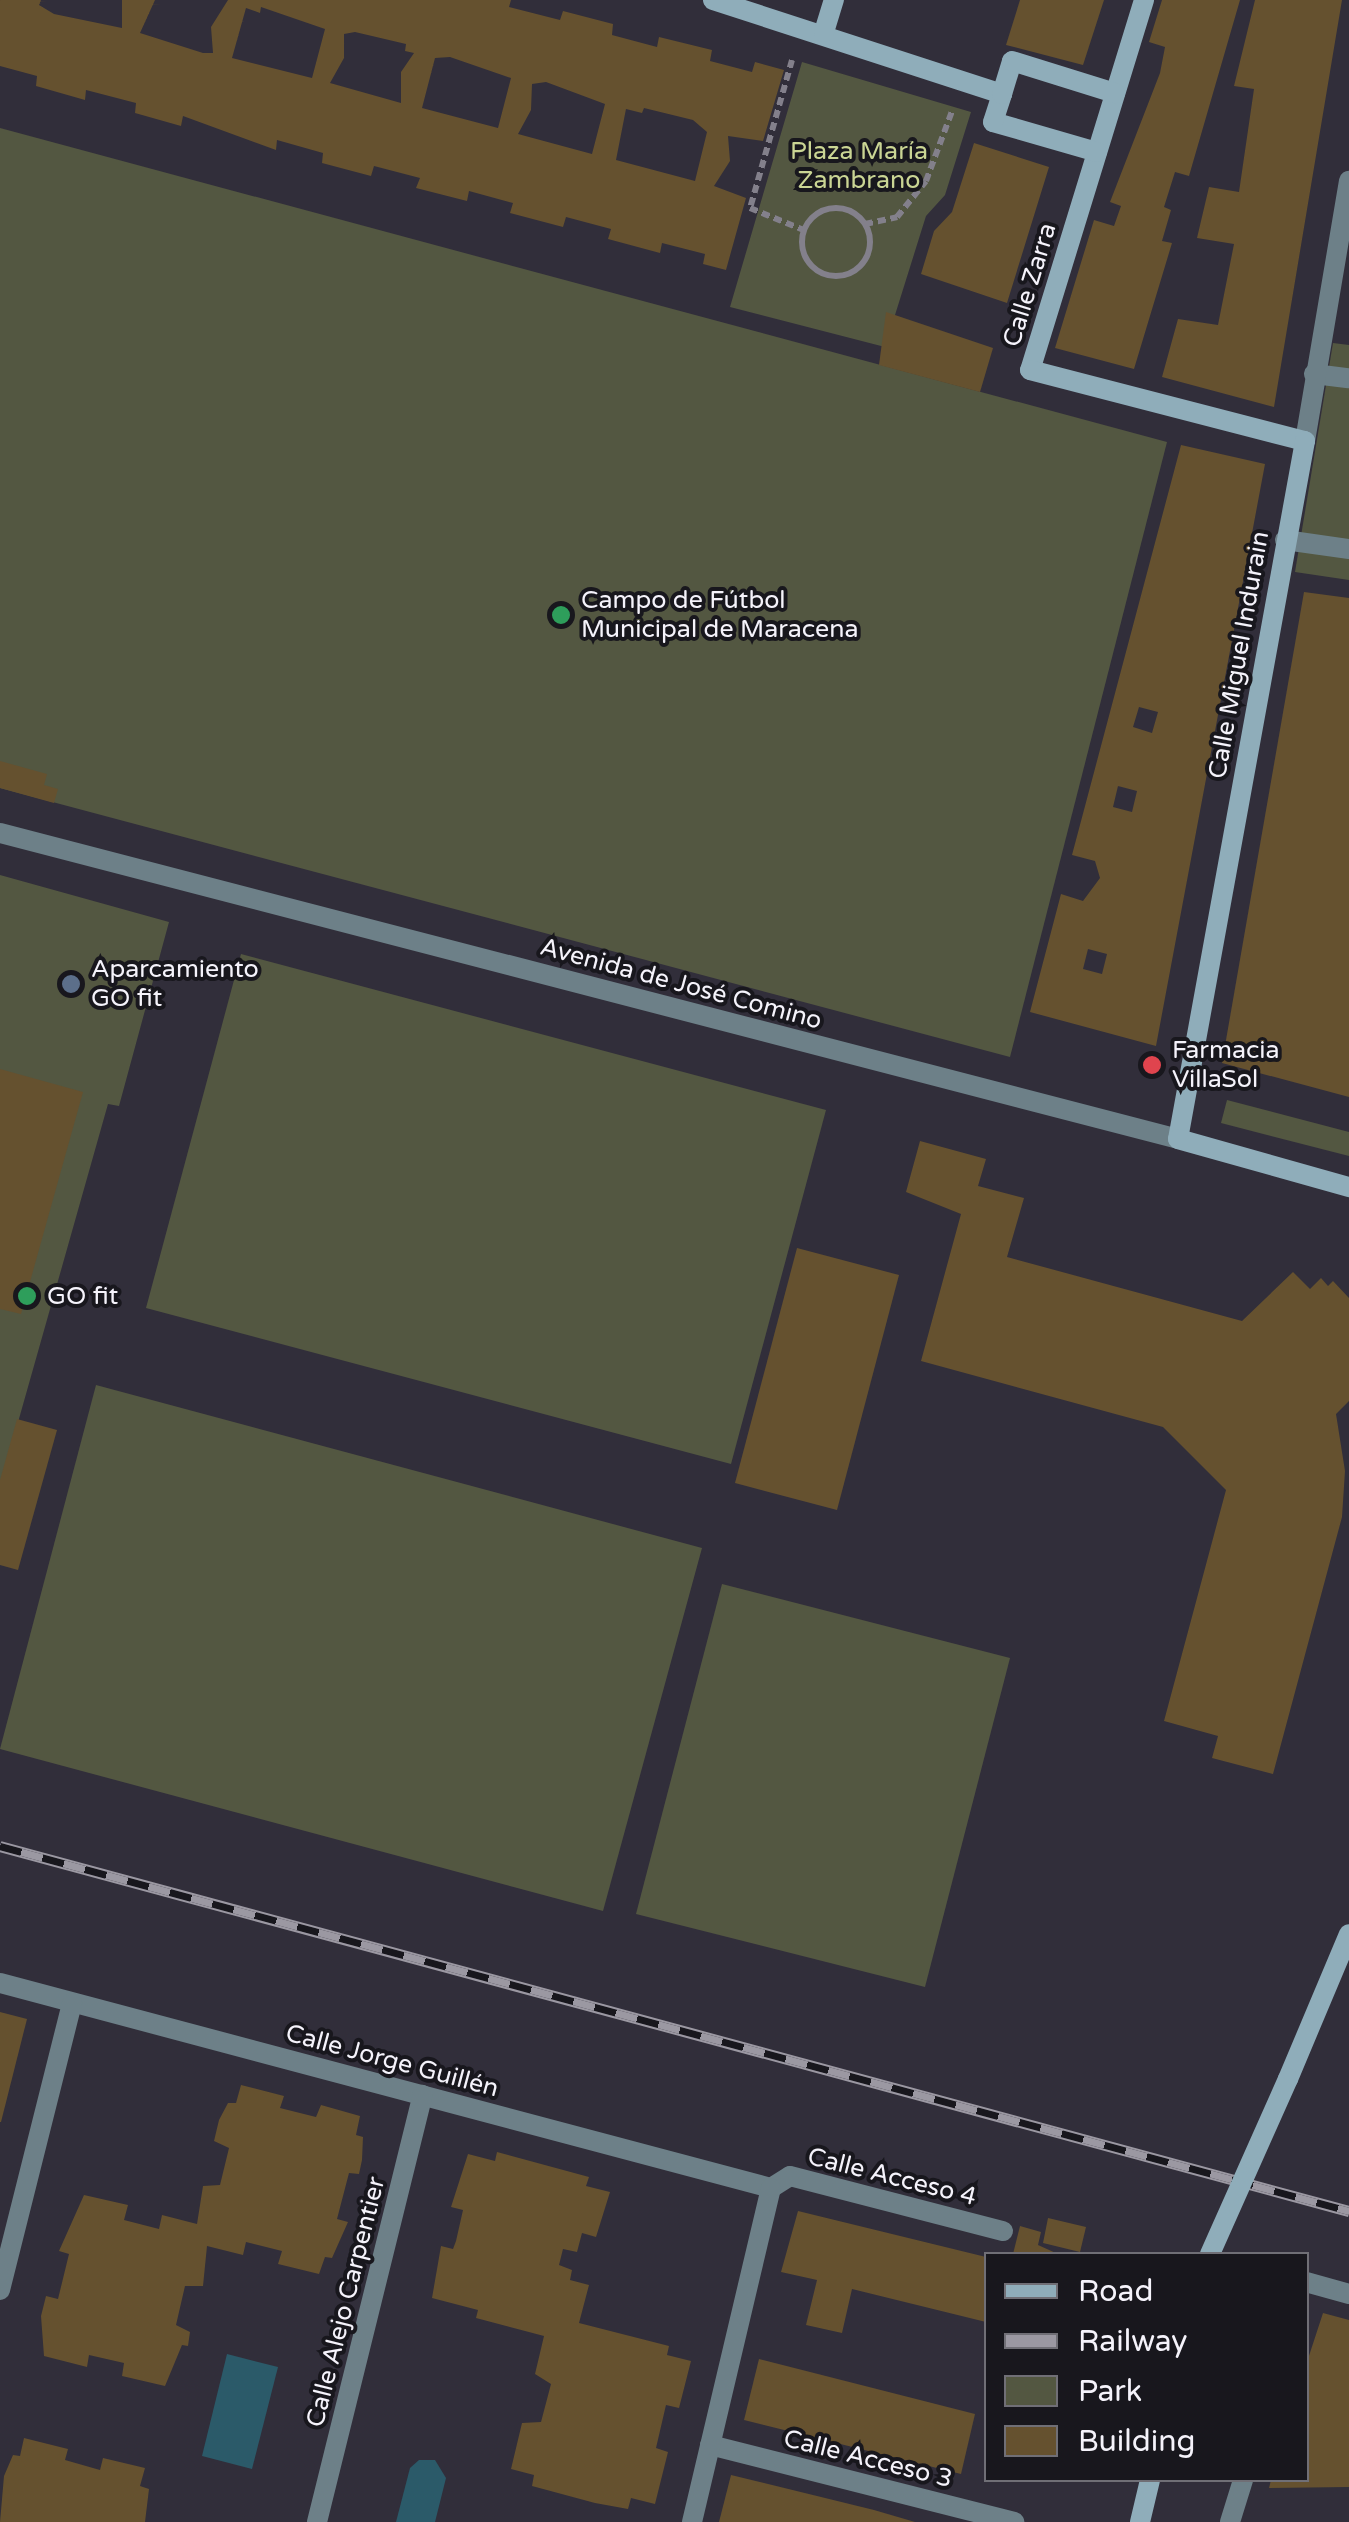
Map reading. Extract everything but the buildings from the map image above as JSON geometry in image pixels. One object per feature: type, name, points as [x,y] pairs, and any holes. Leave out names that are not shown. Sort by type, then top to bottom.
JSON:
[{"type":"street","points":[[713,0],[824,32],[837,44],[1002,94]]},
{"type":"street","points":[[824,32],[834,0]]},
{"type":"street","name":"Calle Zarra","points":[[1144,0],[1030,370],[1304,441]]},
{"type":"street","points":[[1097,152],[994,122],[1012,61],[1115,93]]},
{"type":"street","name":"Calle Miguel Indurain","points":[[1178,1139],[1349,181]]},
{"type":"street","points":[[1314,374],[1349,378]]},
{"type":"street","points":[[1285,540],[1349,549]]},
{"type":"street","name":"Avenida de José Comino","points":[[0,834],[1178,1139],[1349,1188]]},
{"type":"street","points":[[1211,2252],[1349,1934]]},
{"type":"street","name":"Calle Jorge Guillén","points":[[0,1984],[770,2188]]},
{"type":"street","points":[[0,2290],[72,2003]]},
{"type":"street","name":"Calle Alejo Carpentier","points":[[317,2522],[423,2095]]},
{"type":"street","name":"Calle Acceso 4","points":[[770,2188],[790,2176],[1003,2231]]},
{"type":"street","points":[[692,2522],[770,2188]]},
{"type":"street","points":[[1309,2283],[1349,2294]]},
{"type":"street","name":"Calle Acceso 3","points":[[710,2445],[1014,2522]]},
{"type":"street","points":[[1140,2522],[1150,2482]]},
{"type":"street","points":[[1230,2522],[1242,2482]]},
{"type":"path","points":[[781,56],[794,61],[750,208],[804,230]]},
{"type":"path","points":[[866,224],[897,217],[926,181],[956,100]]},
{"type":"path","points":[[827,209],[849,210],[866,224],[867,258],[839,277],[808,264],[804,230],[827,209]]},
{"type":"green space","name":"Plaza María Zambrano","points":[[802,62],[971,112],[945,195],[926,216],[885,347],[730,307]]},
{"type":"green space","name":"Campo de Fútbol Municipal de Maracena","points":[[0,128],[1167,442],[1010,1057],[0,788]]},
{"type":"green space","points":[[1333,343],[1349,345],[1349,580],[1295,572]]},
{"type":"green space","name":"GO fit","points":[[0,875],[169,922],[119,1106],[108,1104],[0,1486]]},
{"type":"green space","points":[[241,954],[826,1110],[731,1464],[146,1308]]},
{"type":"green space","points":[[1227,1100],[1349,1132],[1349,1156],[1221,1123]]},
{"type":"green space","points":[[96,1385],[702,1548],[603,1911],[0,1749]]},
{"type":"green space","points":[[722,1584],[1010,1658],[925,1987],[636,1914]]},
{"type":"water","points":[[227,2354],[278,2367],[252,2469],[202,2456]]},
{"type":"water","points":[[419,2460],[435,2460],[446,2478],[435,2522],[396,2522],[410,2468]]},
{"type":"railway","points":[[0,1846],[1349,2211]]},
{"type":"place","name":"Campo de Fútbol Municipal de Maracena","points":[[561,615]]},
{"type":"place","name":"Aparcamiento GO fit","points":[[71,984]]},
{"type":"place","name":"Farmacia VillaSol","points":[[1152,1065]]},
{"type":"place","name":"GO fit","points":[[27,1296]]}]
